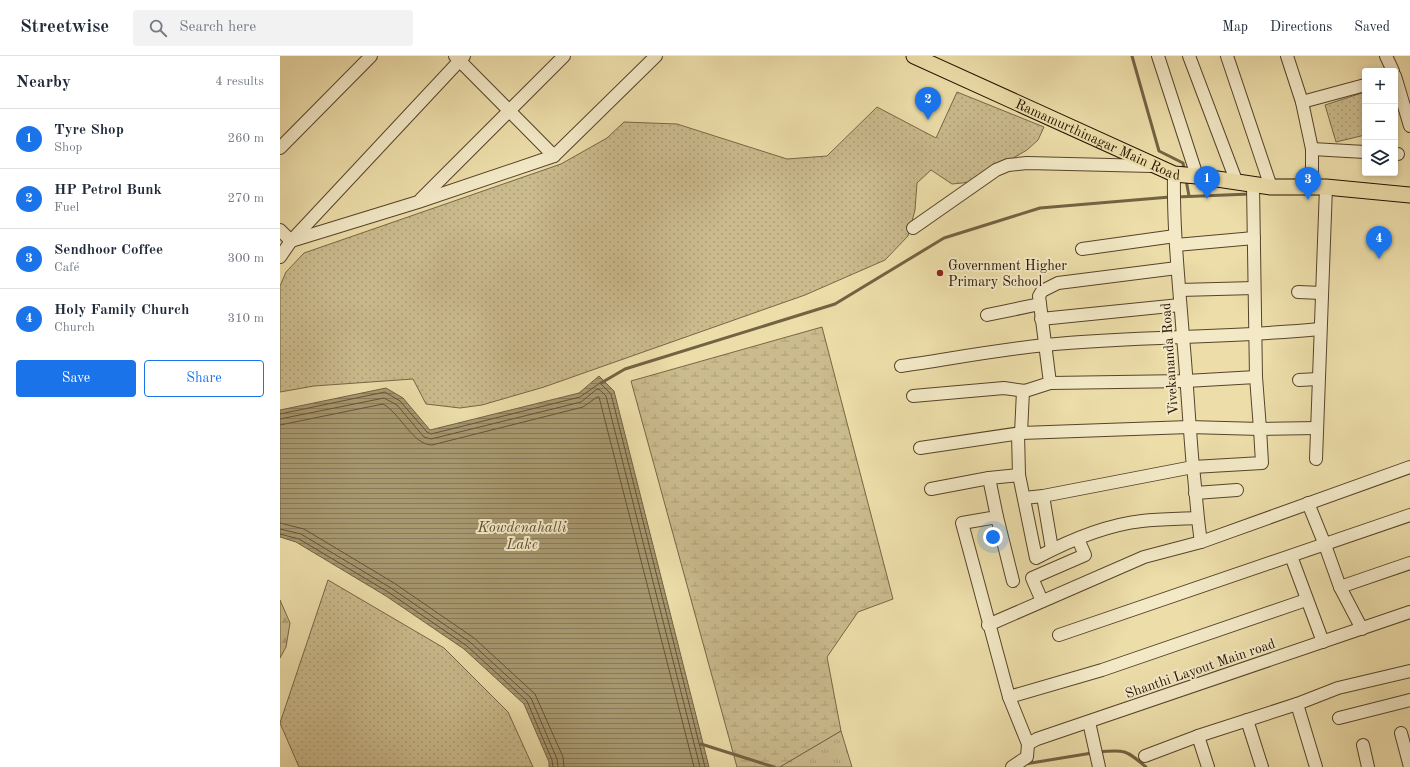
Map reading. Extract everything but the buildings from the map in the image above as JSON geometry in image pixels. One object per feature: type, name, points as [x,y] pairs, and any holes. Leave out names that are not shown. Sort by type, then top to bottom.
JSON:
[{"type":"main road","name":"Ramamurthinagar Main Road","points":[[914,56],[1174,174],[1197,176],[1237,183],[1253,191],[1271,188],[1319,187],[1410,195]]},
{"type":"street","points":[[280,148],[371,56]]},
{"type":"street","points":[[418,202],[564,56]]},
{"type":"street","points":[[291,241],[418,202],[554,156],[656,56]]},
{"type":"street","points":[[1158,56],[1197,176]]},
{"type":"street","points":[[1189,56],[1237,183]]},
{"type":"street","points":[[1227,56],[1271,188]]},
{"type":"street","points":[[1287,56],[1302,102],[1319,187],[1322,293],[1316,459]]},
{"type":"street","points":[[1386,56],[1392,68]]},
{"type":"street","points":[[280,257],[291,241],[460,57],[509,111],[554,156]]},
{"type":"street","points":[[1302,102],[1362,86]]},
{"type":"street","points":[[1398,86],[1410,126]]},
{"type":"street","points":[[1312,150],[1362,152]]},
{"type":"street","points":[[913,228],[996,170],[1008,165],[1027,163],[1155,166]]},
{"type":"street","name":"Vivekananda Road","points":[[1174,174],[1173,205],[1177,268],[1180,290],[1189,427],[1197,518],[1201,542]]},
{"type":"street","points":[[1024,498],[1043,496],[1193,467],[1262,463],[1256,377],[1253,191]]},
{"type":"street","points":[[280,230],[291,241]]},
{"type":"street","points":[[1082,249],[1176,241],[1254,238]]},
{"type":"street","points":[[1050,383],[1039,296],[1042,291],[1058,283],[1177,268]]},
{"type":"street","points":[[1180,290],[1254,288]]},
{"type":"street","points":[[1298,292],[1322,293]]},
{"type":"street","points":[[987,315],[1040,304]]},
{"type":"street","points":[[1041,319],[1180,305]]},
{"type":"street","points":[[901,366],[1045,345],[1183,337],[1256,335],[1320,329]]},
{"type":"street","points":[[913,396],[1004,388],[1023,391],[1050,383],[1186,381],[1256,377]]},
{"type":"street","points":[[1299,380],[1318,380]]},
{"type":"street","points":[[1023,391],[1019,475],[1036,558],[1052,549],[1101,530],[1141,521],[1197,518]]},
{"type":"street","points":[[920,448],[1020,433],[1189,427],[1260,429],[1317,428]]},
{"type":"street","points":[[988,625],[1144,557],[1201,542],[1410,466]]},
{"type":"street","points":[[931,489],[989,478],[1019,475]]},
{"type":"street","points":[[989,478],[1013,581]]},
{"type":"street","points":[[1195,493],[1237,490]]},
{"type":"street","points":[[1043,496],[1052,549]]},
{"type":"street","points":[[1308,503],[1325,544],[1340,588],[1362,629]]},
{"type":"street","points":[[1059,635],[1410,515]]},
{"type":"street","points":[[997,517],[962,523],[988,625],[1009,696],[1028,744],[1027,757],[1012,767]]},
{"type":"street","points":[[1042,601],[1032,578],[1085,556],[1078,539]]},
{"type":"street","points":[[1291,556],[1306,600],[1323,642]]},
{"type":"street","points":[[1340,588],[1410,563]]},
{"type":"street","points":[[1009,696],[1102,670],[1306,600]]},
{"type":"street","name":"Shanthi Layout Main road","points":[[1028,744],[1037,739],[1410,612]]},
{"type":"street","points":[[1145,756],[1198,736],[1297,704],[1338,688],[1410,671]]},
{"type":"street","points":[[1339,718],[1410,700]]},
{"type":"street","points":[[1297,704],[1316,767]]},
{"type":"street","points":[[1247,720],[1262,767]]},
{"type":"street","points":[[1089,722],[1099,767]]},
{"type":"street","points":[[1401,733],[1410,767]]},
{"type":"street","points":[[1198,736],[1208,767]]},
{"type":"street","points":[[1363,745],[1368,767]]},
{"type":"green space","points":[[957,92],[1044,127],[1038,140],[1027,150],[972,182],[952,184],[931,170],[917,183],[915,210],[908,236],[885,260],[805,295],[544,387],[482,405],[460,408],[426,404],[413,379],[314,386],[280,392],[280,286],[286,272],[304,253],[561,164],[607,138],[624,122],[677,124],[787,159],[827,156],[877,107],[936,138]]},
{"type":"green space","points":[[1362,93],[1362,136],[1336,142],[1325,105]]},
{"type":"green space","points":[[822,327],[893,599],[858,612],[827,657],[841,731],[780,767],[737,767],[631,381]]},
{"type":"green space","points":[[328,580],[444,648],[508,712],[533,767],[299,767],[280,723]]},
{"type":"green space","points":[[280,600],[290,623],[286,647],[280,658]]},
{"type":"green space","points":[[841,731],[852,767],[780,767]]},
{"type":"water","name":"Kowdenahalli Lake","points":[[599,376],[614,391],[709,767],[549,767],[549,762],[524,704],[464,649],[386,596],[296,542],[280,537],[280,410],[386,388],[403,398],[430,430],[579,393]]},
{"type":"waterway","points":[[1132,56],[1159,151],[1183,163],[1184,170]]},
{"type":"waterway","points":[[1186,180],[1189,196]]},
{"type":"waterway","points":[[1176,197],[1250,194]]},
{"type":"waterway","points":[[601,383],[625,369],[835,304],[944,238],[1040,208],[1170,197]]},
{"type":"waterway","points":[[701,744],[774,767]]},
{"type":"waterway","points":[[1098,752],[1125,752],[1146,767]]},
{"type":"waterway","points":[[1025,764],[1092,753]]},
{"type":"place","name":"HP Petrol Bunk","points":[[928,120]]},
{"type":"place","name":"Tyre Shop","points":[[1207,199]]},
{"type":"place","name":"Sendhoor Coffee","points":[[1308,200]]},
{"type":"place","name":"Holy Family Church","points":[[1379,259]]},
{"type":"place","name":"Government Higher Primary School","points":[[940,273]]}]
